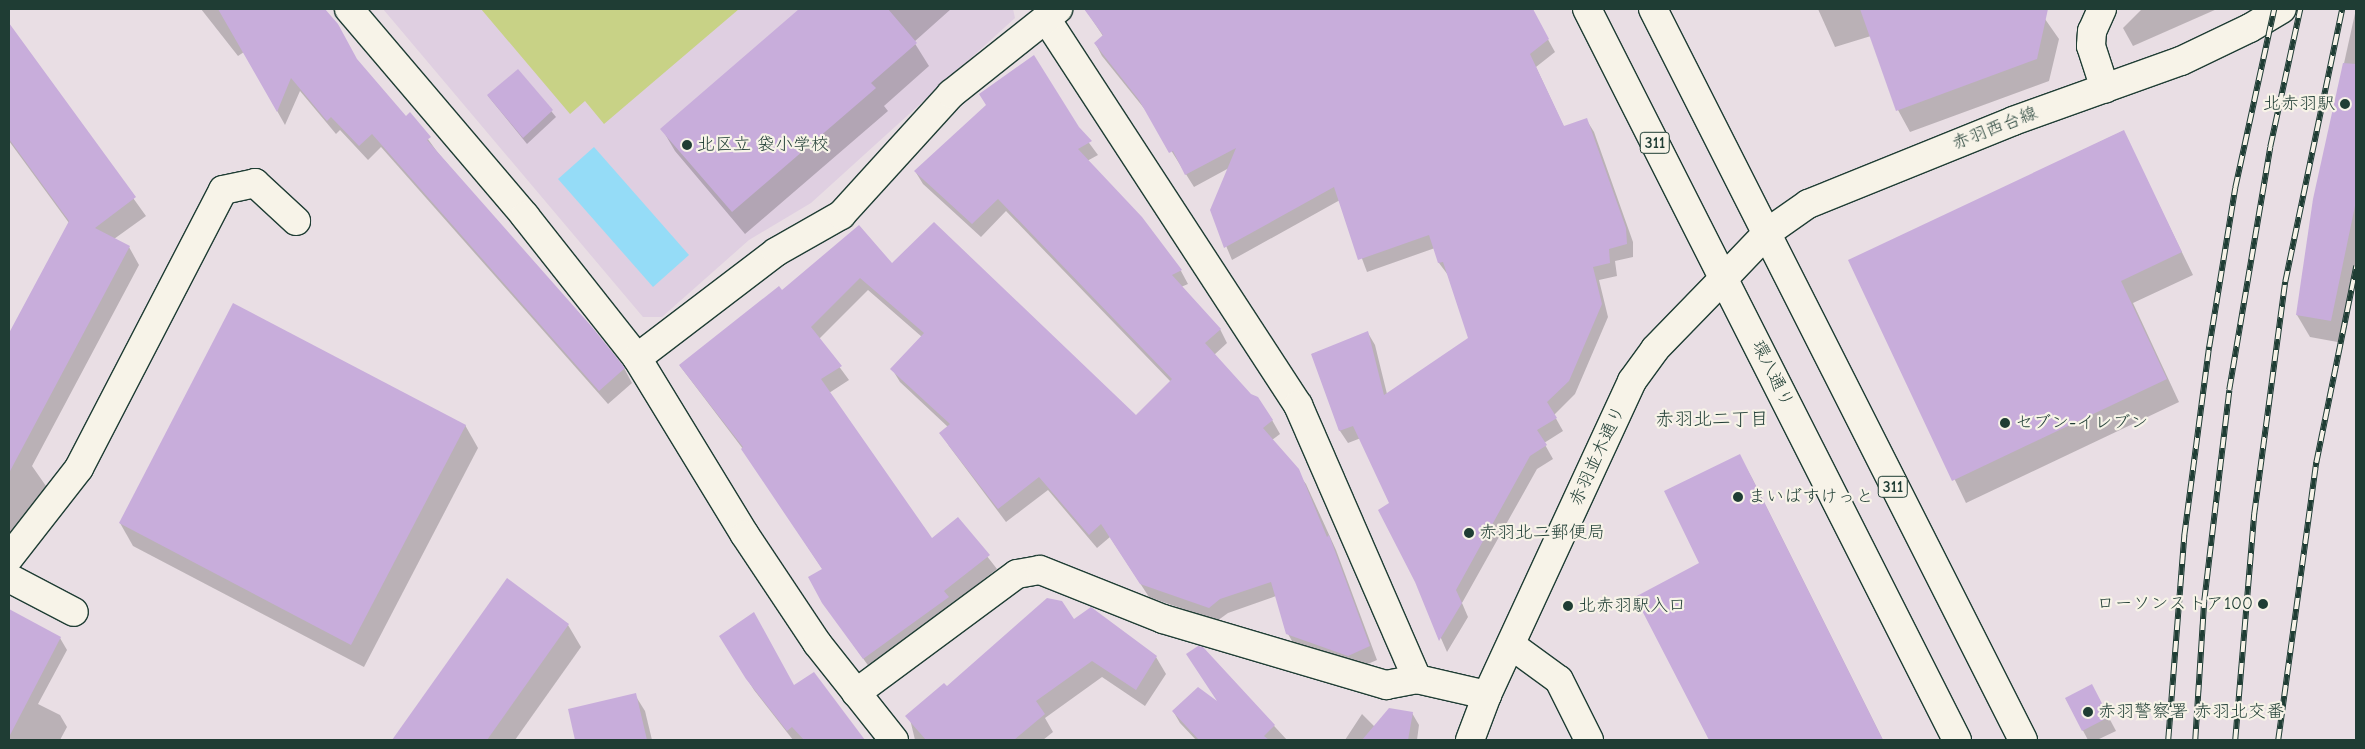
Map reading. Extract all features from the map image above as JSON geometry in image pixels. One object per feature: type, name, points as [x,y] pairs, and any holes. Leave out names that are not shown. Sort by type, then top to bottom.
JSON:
[{"type":"street","points":[[349,9],[525,216],[637,358],[745,535],[817,643],[894,740]]},
{"type":"street","name":"環八通り","points":[[1587,9],[1725,277],[1957,740]]},
{"type":"street","name":"311","points":[[1653,9],[1768,232],[1798,297],[2023,740]]},
{"type":"street","points":[[2102,9],[2092,31],[2091,46],[2105,89]]},
{"type":"street","name":"赤羽西台線","points":[[1725,277],[1768,232],[1808,204],[2013,121],[2181,60],[2250,28],[2282,9]]},
{"type":"street","points":[[637,358],[776,252],[841,215],[951,94],[1053,14],[1298,405],[1416,679]]},
{"type":"street","points":[[9,558],[79,468],[223,190],[256,183],[296,221]]},
{"type":"street","name":"赤羽並木通り","points":[[1470,740],[1486,695],[1511,645],[1632,381],[1655,349],[1725,277]]},
{"type":"street","points":[[856,693],[1017,574],[1040,570],[1163,619],[1386,685],[1416,679],[1486,695]]},
{"type":"street","points":[[9,578],[74,612]]},
{"type":"street","points":[[1511,645],[1560,680],[1589,740]]},
{"type":"shaded area","name":"北区立 袋小学校","points":[[383,9],[1013,9],[1015,18],[811,203],[749,240],[662,317],[643,317]]},
{"type":"green space","points":[[481,9],[739,9],[604,124],[585,101],[570,114]]},
{"type":"water","points":[[594,147],[689,255],[653,287],[558,179]]},
{"type":"building","points":[[218,9],[325,9],[338,24],[357,59],[406,116],[410,112],[431,137],[427,140],[592,327],[625,368],[599,391],[372,134],[359,146],[331,117],[327,121],[291,78],[277,112]]},
{"type":"building","points":[[799,9],[888,9],[917,43],[871,83],[876,88],[732,212],[660,129]]},
{"type":"building","points":[[1084,9],[1533,9],[1549,39],[1530,54],[1564,126],[1587,118],[1626,228],[1627,244],[1609,249],[1610,263],[1593,267],[1602,304],[1569,381],[1547,402],[1557,418],[1537,430],[1547,445],[1530,456],[1456,590],[1462,603],[1439,641],[1415,582],[1378,510],[1389,503],[1353,426],[1339,431],[1311,354],[1368,331],[1384,395],[1468,338],[1443,262],[1438,263],[1429,235],[1358,260],[1334,187],[1224,248],[1210,210],[1236,148],[1185,175],[1173,151],[1169,153],[1139,100],[1094,43],[1103,35]]},
{"type":"building","points":[[1860,9],[2048,9],[2037,59],[1896,111]]},
{"type":"building","points":[[9,23],[136,197],[95,228],[130,246],[9,473],[9,333],[69,221],[9,139]]},
{"type":"building","points":[[1034,55],[1079,127],[1092,141],[1078,149],[1142,217],[1182,270],[1172,275],[1221,329],[1205,343],[1251,394],[1258,397],[1273,420],[1263,428],[1299,469],[1327,537],[1329,535],[1370,646],[1348,656],[1286,634],[1271,582],[1220,599],[1209,608],[1140,584],[1101,524],[1089,535],[1039,477],[998,509],[939,433],[950,424],[890,369],[924,333],[860,278],[811,327],[842,366],[821,379],[932,538],[958,517],[990,555],[944,591],[949,597],[863,659],[822,603],[808,577],[822,569],[741,449],[743,447],[679,365],[779,286],[782,290],[859,225],[892,263],[934,222],[1136,415],[1172,379],[998,199],[972,224],[914,171],[986,105],[979,94]]},
{"type":"building","name":"北赤羽駅","points":[[2343,63],[2356,64],[2356,201],[2331,321],[2296,315],[2313,199]]},
{"type":"building","points":[[518,69],[553,110],[523,138],[487,95]]},
{"type":"building","points":[[2124,130],[2182,252],[2121,281],[2167,379],[1952,481],[1848,260]]},
{"type":"building","points":[[233,303],[466,425],[351,645],[119,523]]},
{"type":"building","points":[[1740,454],[1883,740],[1709,740],[1635,597],[1699,563],[1664,491]]},
{"type":"building","points":[[507,578],[569,624],[487,740],[392,740]]},
{"type":"building","points":[[1047,598],[1062,601],[1074,619],[1091,607],[1157,656],[1136,690],[1092,661],[1036,701],[1045,714],[1014,740],[926,740],[905,716],[944,683],[947,686]]},
{"type":"building","points":[[9,609],[61,637],[9,737]]},
{"type":"building","points":[[754,612],[794,685],[814,672],[865,740],[804,740],[792,727],[787,731],[746,679],[719,636]]},
{"type":"building","points":[[1198,646],[1203,647],[1275,725],[1264,736],[1269,740],[1199,740],[1172,711],[1198,687],[1217,701],[1186,654]]},
{"type":"building","points":[[2092,684],[2109,717],[2082,731],[2065,698]]},
{"type":"building","points":[[636,693],[647,740],[575,740],[568,709]]},
{"type":"building","points":[[1389,708],[1413,712],[1408,740],[1362,740]]},
{"type":"railway","points":[[2168,740],[2184,536],[2209,347],[2235,188],[2274,9]]},
{"type":"railway","points":[[2195,740],[2204,601],[2229,390],[2270,147],[2300,9]]},
{"type":"railway","points":[[2235,740],[2254,514],[2285,282],[2342,9]]},
{"type":"railway","points":[[2278,740],[2316,463],[2356,266]]},
{"type":"place","name":"北赤羽駅","points":[[2345,104]]},
{"type":"place","name":"北区立 袋小学校","points":[[687,145]]},
{"type":"place","name":"セブン-イレブン","points":[[2005,423]]},
{"type":"place","name":"まいばすけっと","points":[[1738,497]]},
{"type":"place","name":"赤羽北二郵便局","points":[[1469,533]]},
{"type":"place","name":"ローソンストア100","points":[[2263,604]]},
{"type":"place","name":"北赤羽駅入口","points":[[1568,606]]},
{"type":"place","name":"赤羽警察署 赤羽北交番","points":[[2088,712]]},
{"type":"district","name":"赤羽北二丁目","points":[[1712,420]]}]
